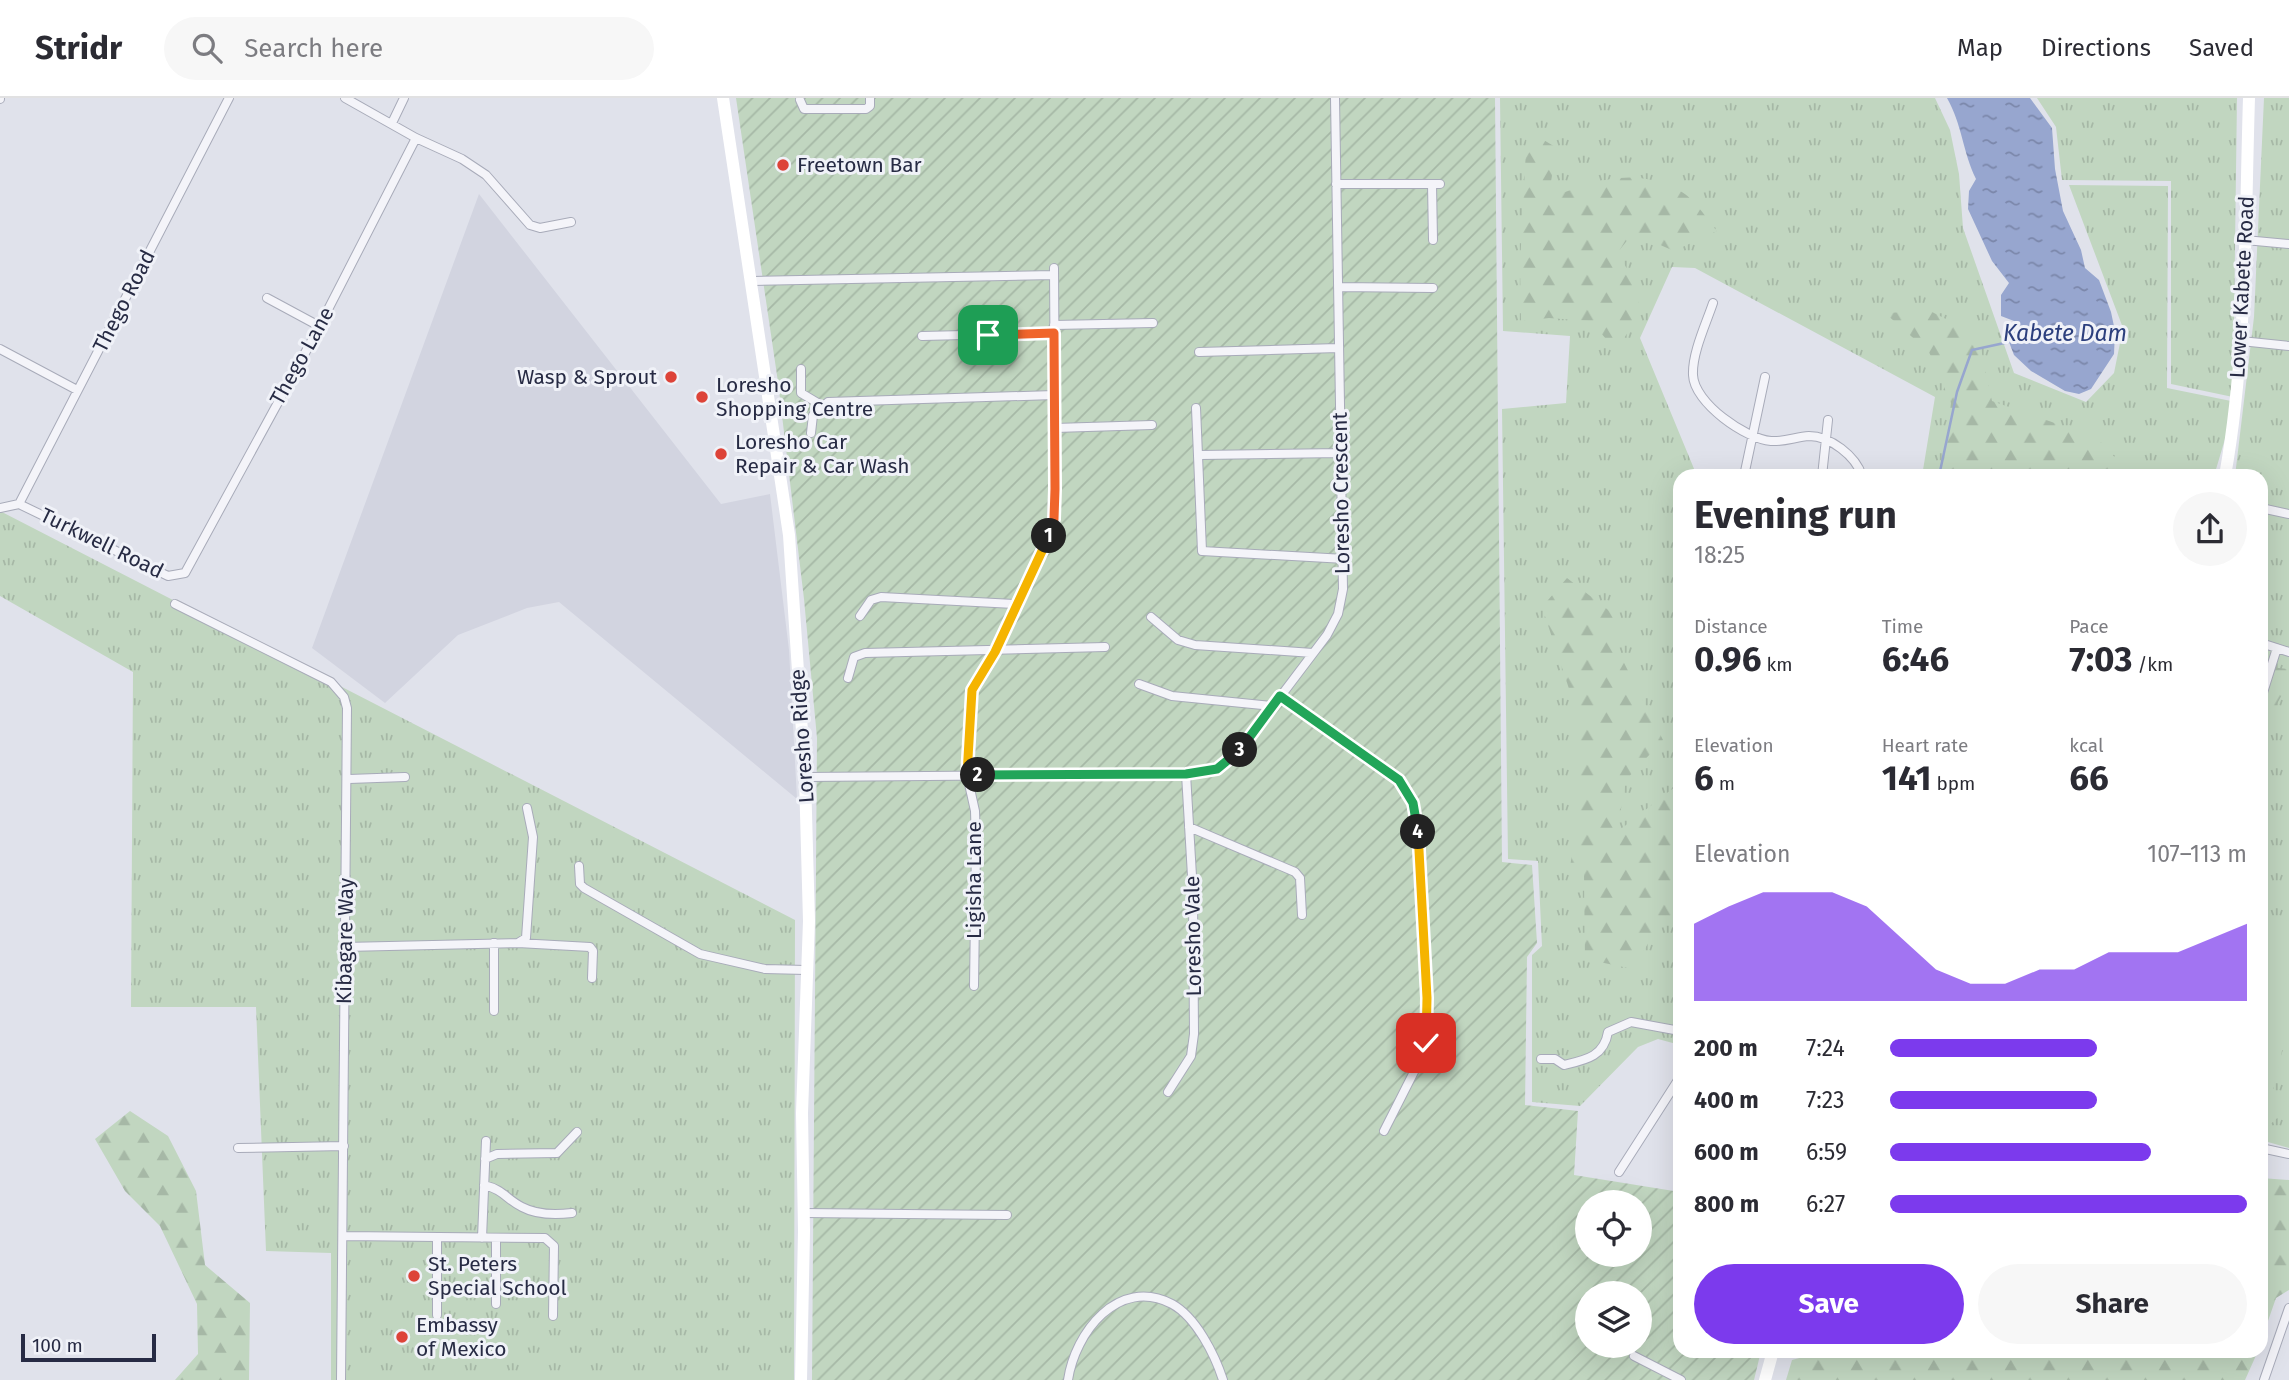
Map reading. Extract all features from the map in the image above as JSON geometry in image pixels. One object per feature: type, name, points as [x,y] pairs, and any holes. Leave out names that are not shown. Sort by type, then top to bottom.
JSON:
[{"type":"main road","name":"Loresho Ridge","points":[[723,98],[789,535],[805,777],[809,921],[802,1113],[801,1380]]},
{"type":"main road","name":"Lower Kabete Road","points":[[2226,469],[2235,412],[2241,341],[2249,98]]},
{"type":"main road","points":[[1765,1380],[1771,1358]]},
{"type":"street","name":"Thego Road","points":[[19,504],[229,98]]},
{"type":"street","points":[[345,98],[416,138],[462,159],[486,175],[530,225],[540,228],[570,222]]},
{"type":"street","points":[[392,123],[404,98]]},
{"type":"street","name":"Loresho Crescent","points":[[805,777],[1186,774],[1217,769],[1246,743],[1313,653],[1338,614],[1345,559],[1340,453],[1335,98]]},
{"type":"street","points":[[800,100],[804,109],[866,109],[870,102]]},
{"type":"street","name":"Thego Lane","points":[[185,573],[319,326],[416,138]]},
{"type":"street","points":[[1336,184],[1436,184],[1433,240]]},
{"type":"street","points":[[2245,240],[2289,244]]},
{"type":"street","name":"Ligisha Lane","points":[[752,281],[1054,271],[1055,428],[1052,529],[1014,604],[995,652],[972,690],[967,775],[975,811],[974,986]]},
{"type":"street","points":[[1338,286],[1433,288]]},
{"type":"street","points":[[267,298],[319,326]]},
{"type":"street","points":[[1713,303],[1693,373],[1695,386],[1705,403],[1755,436],[1769,441],[1810,436],[1827,443],[1846,453],[1860,469]]},
{"type":"street","points":[[922,336],[1153,323]]},
{"type":"street","points":[[2241,341],[2289,346]]},
{"type":"street","points":[[1199,352],[1338,348]]},
{"type":"street","points":[[0,349],[77,390]]},
{"type":"street","points":[[801,369],[801,393],[821,405],[863,400],[1054,395]]},
{"type":"street","points":[[1746,469],[1755,436],[1765,377]]},
{"type":"street","points":[[811,433],[813,415],[821,405]]},
{"type":"street","points":[[1196,408],[1202,551],[1345,559]]},
{"type":"street","points":[[1823,469],[1828,420]]},
{"type":"street","points":[[1055,428],[1152,425]]},
{"type":"street","points":[[1200,455],[1340,453]]},
{"type":"street","points":[[0,508],[19,504]]},
{"type":"street","name":"Turkwell Road","points":[[19,504],[168,576],[176,577],[185,573]]},
{"type":"street","points":[[2268,510],[2289,514]]},
{"type":"street","points":[[860,616],[871,600],[881,597],[1014,604]]},
{"type":"street","name":"Kibagare Way","points":[[175,604],[338,688],[344,697],[349,717],[341,1380]]},
{"type":"street","points":[[1151,617],[1178,640],[1195,645],[1313,653]]},
{"type":"street","points":[[2268,645],[2289,652]]},
{"type":"street","points":[[848,678],[854,657],[865,653],[1105,648]]},
{"type":"street","points":[[2268,677],[2277,648]]},
{"type":"street","points":[[1139,684],[1172,696],[1273,706]]},
{"type":"street","points":[[1280,696],[1399,780],[1413,803],[1417,824],[1427,998],[1426,1043],[1422,1058],[1384,1131]]},
{"type":"street","name":"Loresho Vale","points":[[1168,1093],[1194,1048],[1193,893],[1186,774]]},
{"type":"street","points":[[349,779],[405,778]]},
{"type":"street","points":[[518,943],[526,938],[529,932],[533,837],[527,808]]},
{"type":"street","points":[[1189,827],[1295,872],[1300,877],[1302,915]]},
{"type":"street","points":[[579,866],[580,884],[584,888],[701,954],[765,969],[806,970]]},
{"type":"street","points":[[345,947],[494,943],[590,947],[593,951],[592,978]]},
{"type":"street","points":[[494,943],[494,1011]]},
{"type":"street","points":[[1541,1059],[1555,1059],[1564,1065],[1587,1060],[1597,1055],[1607,1042],[1608,1032],[1631,1022],[1673,1030]]},
{"type":"street","points":[[1619,1172],[1673,1088]]},
{"type":"street","points":[[485,1159],[497,1154],[557,1153],[577,1132]]},
{"type":"street","points":[[482,1238],[486,1141]]},
{"type":"street","points":[[238,1149],[344,1146]]},
{"type":"street","points":[[2268,1150],[2289,1154]]},
{"type":"street","points":[[484,1185],[500,1189],[522,1207],[554,1216],[572,1213]]},
{"type":"street","points":[[803,1213],[1007,1215]]},
{"type":"street","points":[[344,1236],[545,1238],[552,1242],[555,1252],[553,1316]]},
{"type":"street","points":[[437,1238],[437,1315]]},
{"type":"street","points":[[496,1238],[496,1304]]},
{"type":"street","points":[[1068,1380],[1072,1357],[1092,1322],[1122,1301],[1135,1297],[1162,1301],[1186,1315],[1210,1351],[1223,1380]]},
{"type":"street","points":[[2264,1380],[2289,1308]]},
{"type":"street","points":[[1638,1358],[1681,1380]]},
{"type":"shaded area","points":[[479,194],[721,504],[770,494],[789,650],[797,799],[559,602],[527,608],[458,635],[385,703],[312,648]]},
{"type":"green space","points":[[736,98],[1495,98],[1502,862],[1532,865],[1537,943],[1527,957],[1525,1105],[1578,1111],[1574,1175],[1673,1191],[1673,1358],[1759,1358],[1754,1380],[812,1380],[817,738],[804,599],[778,382]]},
{"type":"green space","points":[[1500,98],[1935,98],[1950,130],[1959,174],[1963,228],[2014,373],[2086,402],[2114,373],[2123,328],[2069,185],[2168,186],[2167,388],[2236,402],[2216,469],[1923,469],[1935,397],[1695,268],[1672,267],[1640,338],[1694,469],[1673,469],[1673,1043],[1658,1039],[1638,1047],[1580,1106],[1532,1102],[1532,955],[1542,946],[1538,861],[1508,859],[1502,409],[1566,403],[1570,336],[1503,331]]},
{"type":"green space","points":[[2037,98],[2237,98],[2233,397],[2171,384],[2171,181],[2062,180],[2056,127]]},
{"type":"green space","points":[[2264,98],[2289,98],[2289,1148],[2268,1142],[2268,469],[2236,469],[2254,317]]},
{"type":"green space","points":[[1527,130],[1557,148],[1548,198],[1598,182],[1646,179],[1685,194],[1717,231],[1674,251],[1633,233],[1618,252],[1637,292],[1638,311],[1616,351],[1591,321],[1549,318],[1521,321],[1520,265]]},
{"type":"green space","points":[[1930,311],[1978,335],[1992,401],[2097,438],[2126,469],[1943,469],[1951,403],[1929,352],[1885,313]]},
{"type":"green space","points":[[0,511],[795,920],[794,1380],[331,1380],[331,1253],[266,1251],[256,1007],[131,1007],[133,672],[0,596]]},
{"type":"green space","points":[[1567,578],[1616,616],[1617,649],[1663,740],[1626,780],[1617,832],[1673,788],[1673,924],[1663,918],[1633,969],[1585,959],[1584,874],[1570,868],[1577,815],[1576,710],[1542,607]]},
{"type":"green space","points":[[2268,667],[2289,669],[2289,682],[2273,711],[2268,728]]},
{"type":"green space","points":[[2268,914],[2289,921],[2289,972],[2280,998],[2284,1020],[2283,1042],[2273,1088],[2289,1107],[2268,1126]]},
{"type":"green space","points":[[130,1111],[168,1136],[196,1191],[205,1265],[250,1303],[249,1380],[175,1380],[198,1354],[197,1304],[160,1226],[125,1191],[95,1139]]},
{"type":"green space","points":[[2268,1178],[2289,1180],[2289,1290],[2276,1298],[2268,1321]]},
{"type":"green space","points":[[2255,1358],[2245,1380],[1786,1380],[1792,1360]]},
{"type":"water","name":"Kabete Dam","points":[[1947,98],[2030,98],[2052,128],[2055,169],[2063,211],[2081,250],[2085,268],[2099,280],[2115,331],[2114,354],[2091,389],[2079,394],[2065,391],[2031,371],[2014,355],[2009,342],[2014,321],[2001,316],[2001,295],[2009,283],[1992,261],[1968,209],[1969,191],[1976,179]]},
{"type":"waterway","points":[[1940,469],[1957,392],[1972,350],[2009,342]]},
{"type":"place","name":"Freetown Bar","points":[[783,165]]},
{"type":"place","name":"Wasp & Sprout","points":[[671,377]]},
{"type":"place","name":"Loresho Shopping Centre","points":[[702,397]]},
{"type":"place","name":"Loresho Car Repair & Car Wash","points":[[721,454]]},
{"type":"place","name":"St. Peters Special School","points":[[414,1276]]},
{"type":"place","name":"Embassy of Mexico","points":[[402,1337]]},
{"type":"route","points":[[988,335],[1054,333],[1054,519],[1052,529],[1014,604],[995,652],[972,690],[967,775],[1186,774],[1217,769],[1246,743],[1280,696],[1399,780],[1413,803],[1417,824],[1427,998],[1426,1043]]}]
